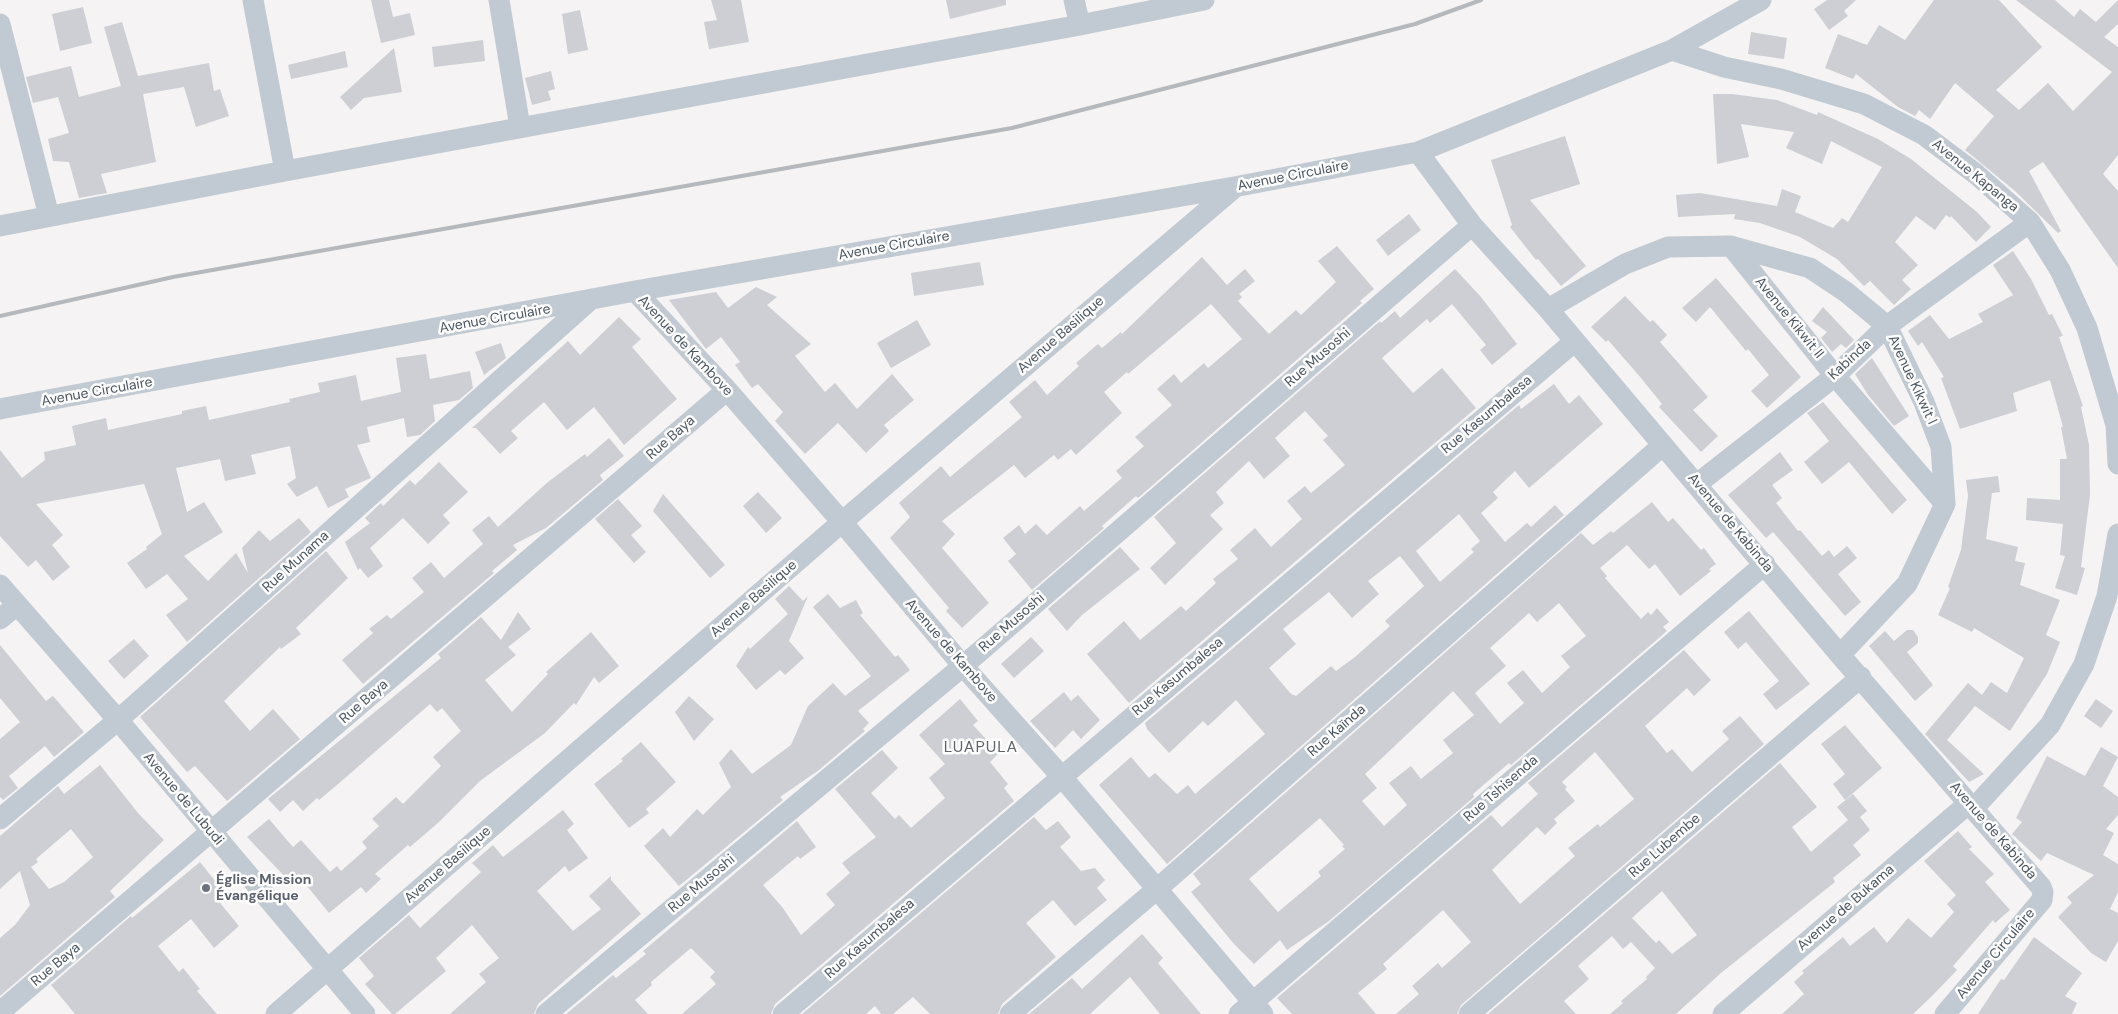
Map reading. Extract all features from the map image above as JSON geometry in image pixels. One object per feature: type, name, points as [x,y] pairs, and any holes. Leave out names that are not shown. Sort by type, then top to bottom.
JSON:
[{"type":"street","points":[[253,0],[285,170]]},
{"type":"street","points":[[499,0],[520,127]]},
{"type":"street","points":[[1074,0],[1080,25]]},
{"type":"street","points":[[0,226],[285,170],[1080,25],[1204,0]]},
{"type":"street","name":"Avenue Circulaire","points":[[0,410],[635,292],[1234,187],[1418,152],[1672,50],[1761,0]]},
{"type":"street","points":[[0,24],[49,216]]},
{"type":"street","name":"Avenue Kapanga","points":[[1672,50],[1724,67],[1781,79],[1864,104],[1924,135],[1976,174],[2030,222],[2060,270],[2087,328],[2116,425],[2118,464]]},
{"type":"street","name":"Avenue de Kabinda","points":[[1418,152],[1472,225],[1548,309],[1840,655],[2041,887],[2043,892]]},
{"type":"street","name":"Avenue Basilique","points":[[276,1014],[842,522],[1234,187]]},
{"type":"street","name":"Kabinda","points":[[1697,484],[1835,376],[1887,326],[2030,222]]},
{"type":"street","name":"Rue Musoshi","points":[[546,1014],[963,666],[1472,225]]},
{"type":"street","name":"Avenue Kikwit I","points":[[1548,309],[1625,264],[1668,247],[1731,246],[1810,268],[1846,292],[1887,326],[1924,402],[1941,447],[1945,504],[1908,584],[1840,655]]},
{"type":"street","name":"Avenue Kikwit II","points":[[1731,246],[1835,376],[1945,504]]},
{"type":"street","name":"Avenue de Kambove","points":[[635,292],[727,390],[842,522],[963,666],[1158,888],[1251,1010]]},
{"type":"street","name":"Rue Munama","points":[[0,819],[118,720],[589,302]]},
{"type":"street","name":"Rue Kasumbalesa","points":[[783,1014],[1575,341]]},
{"type":"street","name":"Rue Baya","points":[[0,1012],[727,390]]},
{"type":"street","name":"Rue Kaïnda","points":[[1010,1014],[1158,888],[1662,445]]},
{"type":"street","points":[[1972,806],[2050,725],[2084,664],[2108,596],[2118,534]]},
{"type":"street","name":"Rue Tshisenda","points":[[1251,1010],[1764,564]]},
{"type":"street","name":"Avenue de Lubudi","points":[[0,585],[118,720],[365,1014]]},
{"type":"street","points":[[0,619],[17,605]]},
{"type":"street","name":"Rue Lubembe","points":[[1469,1014],[1861,678]]},
{"type":"street","name":"Avenue de Bukama","points":[[1723,1014],[1972,806]]},
{"type":"street","name":"Avenue Circulaire","points":[[1945,1014],[2042,900],[2043,892]]},
{"type":"building","points":[[371,0],[389,0],[393,17],[410,13],[415,35],[381,43]]},
{"type":"building","points":[[711,0],[741,0],[749,42],[709,49],[704,22],[717,20]]},
{"type":"building","points":[[946,0],[1006,0],[1006,5],[950,19]]},
{"type":"building","points":[[1827,0],[1856,0],[1844,11],[1848,16],[1829,30],[1814,9]]},
{"type":"building","points":[[1934,0],[1999,0],[2042,47],[1996,90],[2019,110],[2048,83],[2073,111],[2112,72],[2016,0],[2055,0],[2074,17],[2080,9],[2096,22],[2118,0],[2118,24],[2104,37],[2118,47],[2118,155],[2103,174],[2118,191],[2118,268],[2043,162],[2029,171],[2061,231],[2058,233],[2015,191],[1965,150],[1994,116],[1955,83],[1930,119],[1919,110],[1915,116],[1898,107],[1856,74],[1853,79],[1825,68],[1838,34],[1867,45],[1879,25],[1905,40]]},
{"type":"building","points":[[83,7],[92,43],[60,51],[52,14]]},
{"type":"building","points":[[580,10],[588,50],[568,54],[562,14]]},
{"type":"building","points":[[122,22],[138,76],[209,63],[214,91],[220,89],[229,116],[196,127],[184,87],[143,94],[156,162],[101,174],[107,193],[79,198],[69,162],[53,161],[48,139],[69,133],[58,97],[33,103],[26,77],[71,66],[79,97],[121,86],[104,27]]},
{"type":"building","points":[[1751,32],[1787,38],[1784,59],[1748,54]]},
{"type":"building","points":[[483,40],[485,61],[434,67],[432,47]]},
{"type":"building","points":[[394,48],[402,92],[364,98],[351,110],[340,97]]},
{"type":"building","points":[[345,51],[348,67],[291,79],[288,65]]},
{"type":"building","points":[[551,71],[555,89],[548,91],[551,100],[532,105],[525,78]]},
{"type":"building","points":[[1713,94],[1732,94],[1777,100],[1817,115],[1818,112],[1878,139],[1911,159],[1977,212],[1991,227],[1976,242],[1951,216],[1950,218],[1946,215],[1935,230],[1916,216],[1895,242],[1918,265],[1902,280],[1911,289],[1894,305],[1870,281],[1864,286],[1837,259],[1800,237],[1760,223],[1734,219],[1735,214],[1678,217],[1676,195],[1700,193],[1777,206],[1782,189],[1801,196],[1795,212],[1833,228],[1842,218],[1848,222],[1882,167],[1831,141],[1822,164],[1786,148],[1794,132],[1741,124],[1749,157],[1717,164]]},
{"type":"building","points":[[1565,136],[1580,184],[1530,200],[1586,266],[1561,286],[1538,259],[1536,260],[1510,227],[1512,225],[1491,160]]},
{"type":"building","points":[[1409,214],[1421,230],[1388,256],[1376,240]]},
{"type":"building","points":[[1337,246],[1374,289],[1360,301],[1362,303],[1138,498],[1136,496],[1102,526],[1104,528],[1032,590],[1008,561],[1016,554],[1003,538],[1019,525],[1025,534],[1036,524],[1047,535],[1080,506],[1084,511],[1122,478],[1116,471],[1144,446],[1135,437],[1172,405],[1157,389],[1174,374],[1181,383],[1204,363],[1208,368],[1242,339],[1211,304],[1104,392],[1122,413],[1076,455],[1071,449],[1058,460],[1054,455],[1025,478],[1014,465],[942,521],[955,534],[942,548],[989,603],[962,628],[946,611],[949,608],[890,538],[910,517],[899,503],[941,466],[950,477],[1022,417],[1009,402],[1035,380],[1047,395],[1079,366],[1076,363],[1098,344],[1102,348],[1121,332],[1122,334],[1202,257],[1227,285],[1245,269],[1255,281],[1239,294],[1242,297],[1238,301],[1269,334],[1296,310],[1301,315],[1336,282],[1318,261]]},
{"type":"building","points":[[2013,251],[2031,279],[2049,315],[2052,314],[2063,336],[2059,337],[2083,406],[2081,407],[2089,445],[2090,495],[2081,567],[2085,568],[2077,595],[2055,588],[2065,556],[2060,555],[2063,524],[2026,520],[2027,498],[2060,500],[2060,459],[2067,459],[2061,427],[2063,427],[2050,380],[2013,393],[2017,411],[1960,429],[1941,378],[1944,377],[1922,342],[1918,346],[1908,331],[1930,315],[1949,339],[1983,322],[1978,314],[2013,295],[1993,265]]},
{"type":"building","points":[[980,262],[984,285],[914,296],[911,273]]},
{"type":"building","points":[[1455,269],[1481,297],[1517,344],[1492,365],[1480,350],[1486,345],[1452,304],[1430,323],[1427,319],[1382,358],[1413,393],[1442,368],[1476,408],[1129,703],[1087,654],[1124,621],[1140,640],[1181,606],[1186,611],[1216,583],[1213,579],[1238,559],[1230,550],[1255,528],[1271,547],[1302,519],[1287,501],[1305,486],[1311,493],[1345,465],[1323,440],[1328,436],[1305,411],[1275,438],[1290,456],[1264,479],[1249,461],[1216,492],[1224,503],[1210,515],[1223,529],[1165,585],[1150,568],[1176,543],[1154,517],[1380,321],[1381,323],[1395,311],[1400,318]]},
{"type":"building","points":[[1716,278],[1801,377],[1767,408],[1751,391],[1769,375],[1748,349],[1746,351],[1710,307],[1696,322],[1682,308]]},
{"type":"building","points":[[756,287],[777,297],[767,305],[811,344],[795,356],[825,392],[835,383],[857,409],[892,374],[914,400],[884,425],[889,431],[866,453],[838,423],[805,454],[775,421],[783,412],[758,384],[752,388],[735,365],[740,362],[721,337],[706,349],[669,300],[716,292],[728,308]]},
{"type":"building","points":[[1625,296],[1650,322],[1653,320],[1667,335],[1660,342],[1708,397],[1693,410],[1718,436],[1701,452],[1659,407],[1662,404],[1608,340],[1606,342],[1591,327]]},
{"type":"building","points":[[1823,307],[1854,340],[1846,348],[1841,344],[1832,352],[1821,338],[1827,332],[1812,321]]},
{"type":"building","points":[[619,317],[641,339],[632,347],[677,399],[624,445],[594,407],[567,430],[544,402],[511,431],[518,438],[500,454],[476,428],[472,428],[568,341],[580,355]]},
{"type":"building","points":[[917,320],[931,345],[891,368],[877,343]]},
{"type":"building","points":[[501,343],[506,358],[484,375],[475,352]]},
{"type":"building","points":[[426,354],[430,379],[470,371],[473,388],[459,400],[433,405],[435,421],[420,435],[407,437],[404,418],[367,427],[370,442],[357,445],[371,478],[345,489],[349,497],[328,508],[317,486],[297,497],[287,484],[296,478],[290,446],[251,455],[256,474],[225,481],[220,459],[176,468],[187,512],[204,502],[223,532],[184,556],[208,581],[236,553],[248,573],[242,548],[259,530],[270,541],[299,518],[311,532],[187,642],[166,615],[188,599],[167,574],[146,589],[127,563],[147,549],[146,547],[162,534],[144,484],[36,504],[63,535],[52,545],[70,567],[53,581],[36,560],[28,567],[0,536],[0,450],[22,478],[45,460],[44,452],[76,445],[72,426],[106,418],[108,430],[182,414],[182,411],[206,406],[209,420],[290,402],[289,399],[320,392],[318,383],[356,375],[361,401],[401,392],[396,358]]},
{"type":"building","points":[[1872,358],[1909,416],[1894,426],[1868,395],[1855,374]]},
{"type":"building","points":[[1554,384],[1569,404],[1579,395],[1603,424],[1529,488],[1515,471],[1493,492],[1498,498],[1481,513],[1505,542],[1527,523],[1531,527],[1555,505],[1564,515],[1167,864],[1099,785],[1131,757],[1149,778],[1155,773],[1177,794],[1188,785],[1195,794],[1265,734],[1236,700],[1208,726],[1203,721],[1169,753],[1147,729],[1145,723],[1519,405],[1521,409]],"holes":[[[1459,514],[1480,541],[1471,549],[1474,552],[1440,582],[1416,551]],[[1400,556],[1424,586],[1385,621],[1390,626],[1355,657],[1336,671],[1331,666],[1296,696],[1291,694],[1269,668],[1296,644],[1283,629],[1329,592],[1352,618],[1379,594],[1368,581]]]},
{"type":"building","points":[[1823,402],[1907,500],[1892,514],[1849,462],[1822,484],[1804,462],[1829,441],[1807,413]]},
{"type":"building","points":[[609,438],[624,456],[600,475],[603,480],[546,528],[513,545],[517,550],[492,571],[494,573],[363,684],[342,660],[373,633],[369,629],[387,615],[391,619],[424,592],[412,578],[431,562],[444,578],[483,544],[472,530],[489,516],[498,527],[548,482],[585,454],[587,457]]},
{"type":"building","points":[[1780,452],[1793,470],[1772,485],[1782,498],[1776,503],[1798,531],[1800,530],[1822,556],[1829,550],[1834,557],[1847,546],[1857,558],[1838,574],[1861,602],[1845,616],[1773,532],[1766,538],[1728,495]]},
{"type":"building","points":[[439,462],[468,492],[443,515],[450,523],[428,544],[403,518],[370,548],[383,566],[368,578],[360,568],[358,570],[345,542],[370,523],[365,518],[381,503],[383,506],[410,480],[415,485]]},
{"type":"building","points":[[1998,476],[2000,492],[1992,493],[1986,539],[2018,547],[2015,561],[2025,563],[2020,585],[2060,600],[2046,635],[2060,642],[2047,674],[2010,731],[1975,706],[1947,740],[1984,774],[1969,782],[1925,734],[1968,683],[1982,695],[1991,682],[2007,693],[2024,658],[1974,628],[1972,632],[1938,615],[1950,588],[1948,587],[1961,550],[1968,496],[1966,480]]},
{"type":"building","points":[[758,492],[782,518],[766,533],[743,506]]},
{"type":"building","points":[[663,494],[725,565],[710,578],[653,511]]},
{"type":"building","points":[[618,499],[642,526],[631,535],[646,552],[634,563],[595,519]]},
{"type":"building","points":[[1652,502],[1668,522],[1673,518],[1701,550],[1704,548],[1716,564],[1709,569],[1711,571],[1680,596],[1655,564],[1649,569],[1627,545],[1600,568],[1607,576],[1605,578],[1641,619],[1648,612],[1651,615],[1657,608],[1669,622],[1663,627],[1667,631],[1511,765],[1509,763],[1473,794],[1474,797],[1329,921],[1287,950],[1280,940],[1254,964],[1234,944],[1191,892],[1201,884],[1193,874],[1581,533],[1593,545],[1611,531],[1613,533]],"holes":[[[1559,603],[1586,636],[1561,656],[1570,667],[1542,693],[1523,670],[1507,683],[1524,703],[1500,724],[1475,693],[1506,666],[1490,648],[1529,613],[1537,622]],[[1453,691],[1474,715],[1443,740],[1453,753],[1421,779],[1411,766],[1389,783],[1407,805],[1384,826],[1362,801],[1377,788],[1365,774]],[[1320,818],[1344,845],[1342,846],[1345,849],[1318,872],[1321,876],[1278,912],[1249,879]]]},
{"type":"building","points":[[1120,547],[1140,569],[1082,615],[1067,631],[1048,609]]},
{"type":"building","points":[[326,551],[348,578],[296,628],[301,634],[281,649],[280,647],[224,701],[250,731],[273,709],[300,739],[227,801],[195,766],[187,772],[140,717]]},
{"type":"building","points":[[789,586],[803,601],[808,596],[789,641],[804,658],[785,675],[780,670],[756,690],[736,666],[748,647],[750,649],[788,614],[775,599]]},
{"type":"building","points":[[828,594],[840,608],[856,600],[863,613],[860,615],[895,657],[898,655],[910,670],[858,711],[869,723],[863,729],[865,731],[819,770],[780,797],[783,800],[679,886],[644,846],[663,828],[670,837],[697,809],[703,815],[731,787],[719,763],[731,749],[752,774],[791,745],[808,706],[833,683],[845,696],[871,676],[813,607]]},
{"type":"building","points":[[1749,611],[1810,684],[1776,710],[1763,694],[1779,681],[1746,642],[1738,649],[1724,632]]},
{"type":"building","points":[[518,612],[531,629],[508,647],[516,655],[485,680],[512,712],[548,674],[546,672],[591,632],[619,666],[599,683],[594,677],[576,705],[574,703],[545,733],[480,781],[439,822],[410,847],[408,845],[375,874],[381,879],[366,893],[361,887],[329,913],[298,875],[290,882],[247,837],[269,819],[293,847],[301,840],[330,872],[337,866],[341,871],[367,848],[362,842],[379,826],[372,819],[396,797],[403,804],[441,766],[433,757],[461,731],[442,708],[437,712],[430,704],[337,785],[319,800],[317,798],[303,811],[293,800],[280,812],[268,799],[441,658],[438,654],[481,617],[501,640]]},
{"type":"building","points":[[1907,630],[1913,630],[1918,637],[1918,643],[1907,652],[1933,685],[1915,701],[1869,646],[1885,631],[1894,641]]},
{"type":"building","points":[[1031,637],[1044,651],[1014,678],[1001,664]]},
{"type":"building","points":[[134,639],[149,656],[124,679],[108,661]]},
{"type":"building","points":[[0,645],[46,701],[53,696],[84,732],[54,757],[45,746],[9,776],[18,788],[3,800],[0,797],[0,739],[20,722],[0,698]]},
{"type":"building","points":[[1684,650],[1711,680],[1694,696],[1687,688],[1645,726],[1667,753],[1672,749],[1692,772],[1729,739],[1722,731],[1740,716],[1764,744],[1461,1005],[1457,1014],[1396,1014],[1419,994],[1412,986],[1438,963],[1442,968],[1471,942],[1443,910],[1383,964],[1387,969],[1358,993],[1376,1014],[1292,1014],[1277,998],[1491,815],[1502,827],[1538,794],[1528,783]],"holes":[[[1595,752],[1634,799],[1600,827],[1598,824],[1568,848],[1575,856],[1520,904],[1492,870],[1537,827],[1545,835],[1557,823],[1554,819],[1575,801],[1562,782]]]},
{"type":"building","points":[[1064,692],[1071,701],[1078,695],[1100,720],[1081,739],[1073,730],[1055,748],[1030,721]]},
{"type":"building","points":[[689,696],[714,719],[694,741],[675,712]]},
{"type":"building","points":[[960,699],[978,721],[973,725],[999,753],[990,762],[1008,784],[1004,788],[1014,801],[775,1004],[771,1014],[682,1014],[716,984],[710,977],[715,972],[691,948],[651,982],[652,985],[635,1000],[648,1014],[566,1014],[613,975],[616,978],[646,954],[643,951],[797,821],[816,847],[800,859],[798,856],[763,885],[783,908],[801,935],[835,905],[826,894],[850,873],[842,863],[876,837],[835,789],[882,750],[898,768],[871,793],[895,819],[899,815],[911,828],[945,798],[929,778],[945,764],[919,735]]},
{"type":"building","points":[[2096,699],[2113,711],[2101,728],[2084,716]]},
{"type":"building","points":[[1845,725],[1882,768],[1845,800],[1833,784],[1845,774],[1821,744]]},
{"type":"building","points":[[641,742],[676,782],[646,809],[649,813],[629,828],[594,784],[623,761],[621,759]]},
{"type":"building","points":[[2101,747],[2118,757],[2103,786],[2118,797],[2118,815],[2106,829],[2114,833],[2103,855],[2118,864],[2118,892],[2110,909],[2118,913],[2118,941],[2106,962],[2091,953],[2058,917],[2072,903],[2067,897],[2094,875],[2047,853],[2041,861],[2012,834],[2022,822],[2016,818],[2047,756],[2085,776]]},
{"type":"building","points":[[1780,763],[1817,807],[1792,827],[1811,852],[1848,820],[1837,807],[1853,794],[1867,811],[1860,817],[1870,830],[1853,845],[1861,855],[1833,878],[1835,882],[1721,973],[1676,1014],[1610,1014],[1623,1003],[1621,1001],[1647,979],[1646,977],[1655,968],[1631,942],[1623,949],[1612,936],[1578,966],[1589,979],[1564,1001],[1576,1014],[1488,1014]],"holes":[[[1662,891],[1697,935],[1672,954],[1659,940],[1656,943],[1632,918]]]},
{"type":"building","points":[[100,765],[138,813],[164,840],[110,891],[115,897],[0,996],[0,938],[15,925],[30,905],[20,871],[0,889],[0,836],[58,786],[64,794]],"holes":[[[71,829],[93,857],[64,882],[49,889],[31,867],[38,862],[36,859]]]},
{"type":"building","points":[[563,810],[574,824],[567,830],[588,858],[569,872],[565,866],[537,891],[573,931],[601,909],[589,896],[611,876],[611,880],[641,914],[538,1004],[534,1014],[450,1014],[486,982],[479,974],[499,958],[472,925],[436,958],[446,971],[395,1014],[392,1014],[365,984],[374,976],[359,958],[409,915],[420,928],[481,872],[472,863],[493,845],[503,857]]},
{"type":"building","points":[[1034,817],[1046,830],[1058,821],[1071,837],[1060,847],[1081,871],[1095,868],[1105,880],[1097,888],[1107,900],[1075,926],[1053,900],[1026,923],[1056,957],[1002,1004],[998,1014],[930,1014],[913,997],[893,1014],[881,1014],[875,1006],[866,1014],[802,1014]]},
{"type":"building","points":[[1958,831],[1972,847],[1969,849],[1994,874],[1985,882],[2010,910],[1995,923],[1993,920],[1953,966],[1957,970],[1913,1014],[1782,1014],[1804,994],[1794,982],[1804,973],[1802,971],[1843,937],[1850,946],[1874,927],[1887,943],[1908,918],[1931,938],[1954,912],[1947,904],[1956,895],[1924,861]]},
{"type":"building","points":[[200,862],[224,892],[216,898],[239,926],[214,948],[191,919],[158,946],[179,972],[183,968],[200,989],[197,991],[217,1014],[75,1014],[51,985],[131,916],[132,918]]},
{"type":"building","points":[[1142,934],[1163,958],[1158,963],[1201,1014],[1160,1014],[1130,977],[1090,1014],[1029,1014],[1072,978],[1082,989]]},
{"type":"building","points":[[2034,937],[2082,973],[2065,996],[2077,1003],[2072,1014],[1978,1014],[2001,979],[2004,980]]},
{"type":"railway","points":[[0,316],[173,277],[1012,128],[1415,24],[1481,0]]},
{"type":"place","name":"Église Mission Évangélique","points":[[206,888]]},
{"type":"district","name":"LUAPULA","points":[[981,748]]}]
